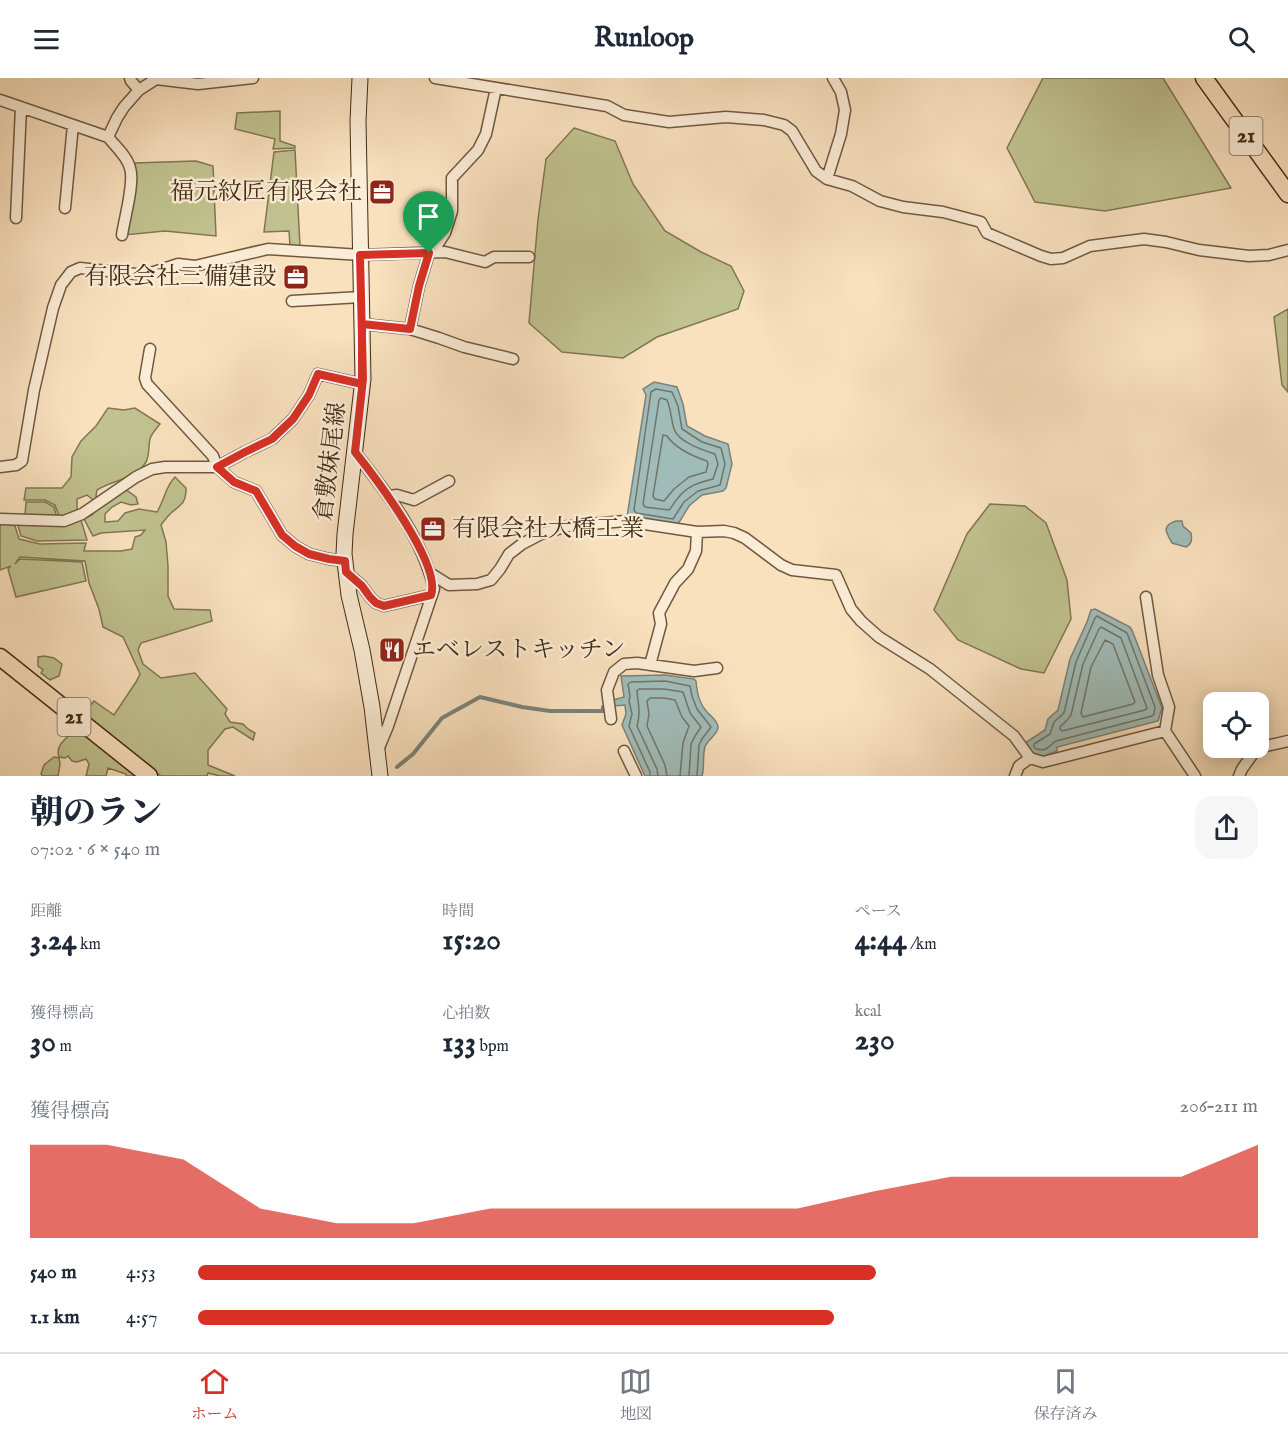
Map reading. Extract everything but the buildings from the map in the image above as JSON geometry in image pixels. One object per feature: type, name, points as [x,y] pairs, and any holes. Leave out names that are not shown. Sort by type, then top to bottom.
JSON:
[{"type":"main road","name":"倉敷妹尾線","points":[[360,78],[358,122],[362,384],[345,534],[345,567],[362,650],[380,776]]},
{"type":"main road","name":"21","points":[[1204,78],[1288,194]]},
{"type":"main road","name":"21","points":[[0,657],[149,776]]},
{"type":"street","points":[[130,78],[140,90]]},
{"type":"street","points":[[108,137],[124,107],[140,90],[156,79],[198,84],[251,78]]},
{"type":"street","points":[[435,78],[498,85],[607,106],[624,115],[669,122],[726,117],[764,120],[784,125],[792,131],[816,171],[827,179],[852,186],[880,201],[903,207],[943,212],[981,222],[987,233],[1051,259],[1063,258],[1090,246],[1144,238],[1199,250],[1249,256],[1269,255],[1288,250]]},
{"type":"street","points":[[827,179],[841,134],[845,110],[841,92],[833,78]]},
{"type":"street","points":[[410,329],[419,286],[430,253],[445,233],[452,211],[452,178],[478,150],[486,134],[498,85]]},
{"type":"street","points":[[0,100],[108,137],[132,170],[122,235]]},
{"type":"street","points":[[16,218],[21,107]]},
{"type":"street","points":[[65,208],[73,125]]},
{"type":"street","points":[[0,467],[16,465],[21,461],[33,390],[53,308],[61,285],[71,272],[80,268],[145,275],[178,264],[195,266],[268,249],[360,255],[445,252],[485,262],[494,257],[529,257]]},
{"type":"street","points":[[292,301],[361,297]]},
{"type":"street","points":[[362,324],[410,329],[464,347],[513,359]]},
{"type":"street","points":[[150,349],[145,378],[147,384],[213,456],[217,467],[234,482],[256,491],[282,535],[309,554],[329,559],[345,567],[376,603],[384,606],[431,595]]},
{"type":"street","points":[[0,519],[64,521],[82,514],[136,477],[152,469],[217,467],[272,439],[293,419],[309,395],[318,374],[362,384]]},
{"type":"street","points":[[355,452],[408,527],[422,553],[434,589],[378,752]]},
{"type":"street","points":[[388,496],[397,495],[414,500],[449,481]]},
{"type":"street","points":[[430,573],[449,585],[477,584],[491,580],[509,554],[522,544],[542,534],[568,526],[625,521],[697,532],[734,533],[745,538],[781,566],[792,570],[836,575],[851,609],[861,621],[879,636],[930,669],[1014,736],[1030,758],[1043,762],[1165,730]]},
{"type":"street","points":[[650,664],[661,624],[659,613],[675,583],[688,569],[696,551],[697,532]]},
{"type":"street","points":[[1146,597],[1158,675],[1169,706],[1165,730],[1195,776]]},
{"type":"street","points":[[610,710],[607,690],[614,672],[624,664],[650,664],[694,671],[717,668]]},
{"type":"street","points":[[1239,776],[1257,748],[1288,741]]},
{"type":"street","points":[[624,751],[636,776]]},
{"type":"street","points":[[1015,776],[1018,766],[1030,758]]},
{"type":"green space","points":[[1043,78],[1163,78],[1231,188],[1105,211],[1035,202],[1007,148]]},
{"type":"green space","points":[[280,111],[280,141],[295,146],[295,148],[273,149],[275,139],[235,129],[237,113]]},
{"type":"green space","points":[[574,128],[615,141],[633,184],[665,231],[731,266],[744,291],[738,309],[657,337],[623,358],[562,352],[529,323],[546,159]]},
{"type":"green space","points":[[295,150],[300,246],[290,246],[289,231],[264,232],[274,152]]},
{"type":"green space","points":[[196,161],[213,166],[216,236],[165,231],[124,235],[136,173],[134,163]]},
{"type":"green space","points":[[1288,309],[1288,392],[1282,385],[1274,317]]},
{"type":"green space","points":[[108,408],[124,410],[135,408],[160,424],[151,437],[147,459],[142,468],[130,476],[97,490],[96,496],[104,505],[125,489],[136,497],[138,504],[131,505],[121,502],[105,514],[105,522],[118,521],[125,513],[139,509],[157,512],[175,477],[186,488],[186,493],[183,503],[161,525],[166,542],[168,596],[174,609],[210,610],[212,621],[141,643],[138,650],[143,664],[161,678],[195,673],[227,709],[225,714],[230,722],[243,724],[255,733],[253,740],[233,727],[225,729],[208,750],[208,765],[235,776],[208,773],[207,776],[161,776],[82,715],[94,701],[114,715],[140,674],[123,637],[103,627],[89,583],[85,561],[20,557],[15,564],[20,559],[82,562],[86,581],[16,597],[8,569],[11,566],[0,570],[0,524],[15,526],[19,539],[40,544],[86,543],[84,551],[132,549],[135,537],[141,535],[145,530],[101,533],[93,536],[84,519],[93,514],[93,500],[87,495],[77,499],[77,511],[67,516],[59,516],[55,505],[45,500],[24,500],[26,488],[62,488],[71,477],[72,457],[81,441],[96,426]]},
{"type":"green space","points":[[26,502],[45,502],[54,507],[57,518],[25,515]]},
{"type":"green space","points":[[990,504],[1025,506],[1046,523],[1067,580],[1071,619],[1044,673],[1021,669],[958,640],[934,610],[967,534]]},
{"type":"green space","points":[[81,520],[87,540],[37,541],[21,536],[17,522]]},
{"type":"green space","points":[[38,657],[54,658],[62,664],[59,676],[50,680],[41,673],[43,670],[38,666]]},
{"type":"green space","points":[[73,732],[82,732],[138,776],[126,776],[126,774],[108,768],[106,776],[86,776],[89,764],[86,759],[77,762],[72,761],[68,756],[59,757],[58,749]]},
{"type":"green space","points":[[54,757],[59,758],[58,776],[43,776],[41,774],[44,765]]},
{"type":"water","points":[[654,382],[677,387],[687,426],[705,436],[728,444],[732,464],[726,488],[723,491],[702,495],[689,506],[677,526],[627,517],[646,395],[643,389]]},
{"type":"water","points":[[1182,521],[1183,526],[1191,533],[1191,541],[1186,547],[1172,543],[1167,533],[1168,525]]},
{"type":"water","points":[[1095,609],[1132,630],[1162,708],[1158,721],[1057,747],[1057,751],[1042,757],[1031,755],[1025,743],[1045,730],[1048,719],[1058,710],[1070,659],[1091,610]]},
{"type":"water","points":[[665,675],[694,679],[702,705],[717,724],[717,731],[705,747],[702,776],[645,776],[622,725],[626,714],[625,705],[614,706],[613,700],[624,697],[621,676]]},
{"type":"waterway","points":[[397,767],[413,754],[442,718],[480,697],[550,711],[603,711],[603,707],[608,706]]},
{"type":"place","name":"福元紋匠有限会社","points":[[382,192]]},
{"type":"place","name":"有限会社三備建設","points":[[296,277]]},
{"type":"place","name":"有限会社大橋工業","points":[[433,529]]},
{"type":"place","name":"エベレストキッチン","points":[[392,650]]},
{"type":"route","points":[[429,253],[360,255],[362,324],[363,379],[355,452],[381,484],[408,527],[422,553],[434,589],[431,595],[384,606],[376,603],[346,572],[345,561],[309,554],[295,546],[282,535],[256,491],[234,482],[217,467],[272,439],[293,419],[309,395],[318,374],[362,384],[362,324],[410,329],[429,253]]}]
